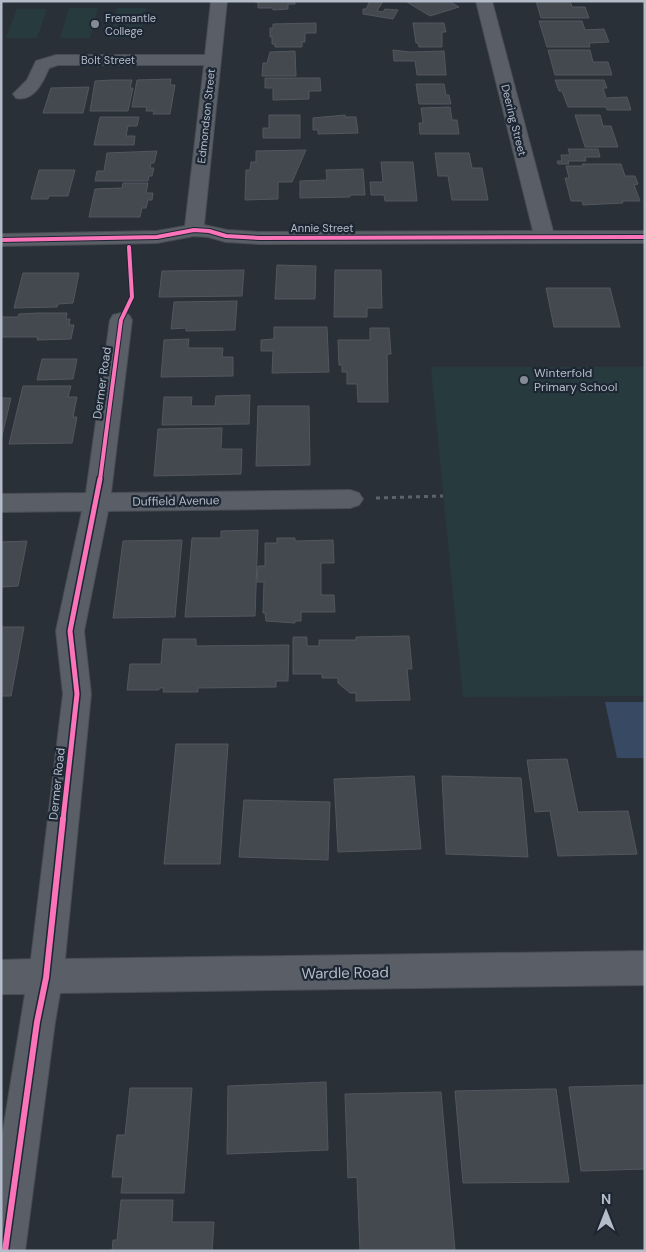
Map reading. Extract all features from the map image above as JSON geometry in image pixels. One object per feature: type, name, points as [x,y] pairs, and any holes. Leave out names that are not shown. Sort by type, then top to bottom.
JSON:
[{"type":"street","name":"Edmondson Street","points":[[194,230],[219,1]]},
{"type":"street","name":"Deering Street","points":[[484,1],[545,238]]},
{"type":"street","name":"Bolt Street","points":[[22,94],[34,82],[42,65],[56,60],[212,60]]},
{"type":"street","name":"Annie Street","points":[[1,240],[157,237],[194,230],[209,231],[226,236],[260,238],[645,237]]},
{"type":"street","name":"Dermer Road","points":[[5,1251],[37,1022],[46,978],[77,694],[70,631],[96,502],[121,320]]},
{"type":"street","name":"Duffield Avenue","points":[[1,503],[350,500]]},
{"type":"street","name":"Wardle Road","points":[[1,977],[46,978],[645,968]]},
{"type":"path","points":[[350,500],[443,496]]},
{"type":"green space","points":[[69,8],[98,8],[90,38],[60,38]]},
{"type":"green space","points":[[117,8],[146,8],[140,38],[110,38]]},
{"type":"green space","points":[[17,9],[47,9],[37,38],[6,38]]},
{"type":"green space","name":"Winterfold Primary School","points":[[431,367],[645,367],[645,696],[463,697]]},
{"type":"water","points":[[605,702],[645,702],[645,758],[617,758]]},
{"type":"building","points":[[295,1],[295,4],[288,4],[288,9],[273,10],[273,8],[258,8],[258,2],[255,2]]},
{"type":"building","points":[[370,1],[383,1],[377,11],[383,12],[385,9],[398,10],[393,19],[363,14],[363,9],[366,9]]},
{"type":"building","points":[[449,1],[459,7],[430,16],[407,2]]},
{"type":"building","points":[[536,1],[570,1],[572,7],[585,7],[589,18],[541,18]]},
{"type":"building","points":[[539,21],[582,21],[585,30],[604,29],[609,42],[589,43],[590,47],[547,47]]},
{"type":"building","points":[[316,23],[316,33],[305,33],[305,42],[302,42],[302,47],[275,47],[275,44],[272,44],[270,28],[273,28],[273,24]]},
{"type":"building","points":[[413,23],[444,23],[446,32],[442,32],[442,47],[419,47],[418,43],[416,43]]},
{"type":"building","points":[[393,50],[410,52],[444,51],[446,75],[417,75],[415,61],[394,61]]},
{"type":"building","points":[[548,50],[590,50],[593,62],[608,62],[612,75],[555,75]]},
{"type":"building","points":[[295,51],[296,76],[262,76],[263,63],[267,63],[270,52]]},
{"type":"building","points":[[265,78],[320,78],[321,91],[309,91],[309,99],[273,100],[273,88],[265,88]]},
{"type":"building","points":[[171,79],[170,85],[175,85],[170,114],[153,114],[154,111],[146,111],[147,107],[132,107],[137,80]]},
{"type":"building","points":[[132,80],[130,88],[133,88],[128,111],[90,111],[95,81]]},
{"type":"building","points":[[555,80],[604,80],[607,88],[603,88],[606,98],[627,97],[631,110],[607,110],[606,107],[568,107],[562,91],[559,91]]},
{"type":"building","points":[[416,84],[444,84],[446,95],[449,95],[451,104],[419,104]]},
{"type":"building","points":[[89,87],[83,113],[43,113],[51,88]]},
{"type":"building","points":[[450,107],[452,120],[457,120],[459,134],[420,134],[419,123],[423,123],[421,108]]},
{"type":"building","points":[[269,115],[300,115],[300,138],[263,138],[263,128],[269,128]]},
{"type":"building","points":[[345,115],[345,117],[356,117],[358,133],[318,134],[318,130],[313,130],[313,118]]},
{"type":"building","points":[[575,115],[600,115],[603,126],[611,126],[618,147],[585,147]]},
{"type":"building","points":[[100,117],[139,117],[137,126],[128,126],[126,136],[135,136],[134,145],[94,145]]},
{"type":"building","points":[[568,149],[598,149],[600,157],[585,157],[586,161],[568,161],[569,164],[558,164],[557,161],[562,161],[561,155],[570,155]]},
{"type":"building","points":[[306,150],[292,182],[278,182],[278,199],[245,200],[246,170],[250,170],[251,162],[256,162],[256,151]]},
{"type":"building","points":[[157,151],[154,163],[151,163],[150,168],[154,168],[152,176],[149,176],[148,181],[95,181],[97,171],[104,171],[107,153]]},
{"type":"building","points":[[435,153],[469,153],[472,168],[482,168],[488,200],[452,200],[448,176],[438,176]]},
{"type":"building","points":[[381,162],[413,162],[417,201],[385,201],[384,195],[371,195],[370,182],[383,182]]},
{"type":"building","points":[[582,164],[621,164],[625,176],[635,176],[638,184],[634,185],[640,201],[583,205],[582,201],[571,201],[565,178],[569,178],[566,166],[583,166]]},
{"type":"building","points":[[363,169],[365,195],[300,198],[300,181],[327,180],[326,170]]},
{"type":"building","points":[[39,170],[75,170],[68,196],[49,196],[48,199],[31,199]]},
{"type":"building","points":[[123,183],[148,183],[146,193],[153,193],[152,200],[148,200],[146,208],[142,208],[140,217],[89,217],[95,189],[122,188]]},
{"type":"building","points":[[277,265],[316,266],[315,299],[275,299]]},
{"type":"building","points":[[244,270],[242,296],[159,297],[162,271]]},
{"type":"building","points":[[335,270],[381,270],[382,308],[367,308],[367,317],[334,317]]},
{"type":"building","points":[[23,273],[79,273],[73,303],[58,304],[57,307],[14,308]]},
{"type":"building","points":[[546,288],[610,288],[620,327],[554,327]]},
{"type":"building","points":[[237,301],[235,330],[186,331],[186,328],[171,329],[174,302]]},
{"type":"building","points":[[67,313],[66,319],[70,319],[69,325],[74,325],[71,339],[37,340],[38,337],[1,337],[1,317],[18,317],[19,314]]},
{"type":"building","points":[[274,327],[327,327],[329,372],[272,373],[273,351],[261,351],[261,340],[274,339]]},
{"type":"building","points":[[370,328],[389,328],[391,354],[387,354],[388,402],[358,402],[357,384],[347,384],[347,372],[342,372],[342,365],[339,365],[338,340],[370,340]]},
{"type":"building","points":[[189,339],[188,348],[223,348],[222,357],[233,357],[233,376],[161,377],[164,340]]},
{"type":"building","points":[[42,359],[77,359],[73,379],[37,380]]},
{"type":"building","points":[[23,386],[71,386],[68,397],[77,397],[73,417],[77,417],[72,443],[9,444]]},
{"type":"building","points":[[250,395],[249,424],[162,425],[164,397],[192,397],[191,406],[215,406],[216,396]]},
{"type":"building","points":[[1,398],[11,398],[1,440]]},
{"type":"building","points":[[258,406],[309,406],[310,465],[256,466]]},
{"type":"building","points":[[222,428],[221,449],[242,449],[241,474],[154,476],[158,429]]},
{"type":"building","points":[[258,530],[255,616],[185,617],[192,538],[221,538],[221,531]]},
{"type":"building","points":[[277,538],[295,538],[295,541],[333,540],[334,563],[321,563],[321,595],[334,595],[335,612],[301,612],[301,621],[295,621],[295,623],[266,621],[265,613],[263,613],[264,582],[257,582],[258,566],[265,566],[265,543],[277,543]]},
{"type":"building","points":[[182,540],[175,617],[113,618],[123,541]]},
{"type":"building","points":[[27,541],[18,586],[1,587],[1,542]]},
{"type":"building","points":[[1,627],[24,627],[11,696],[1,696]]},
{"type":"building","points":[[409,636],[412,669],[407,669],[410,700],[356,701],[356,693],[350,693],[338,683],[338,678],[322,678],[322,674],[293,674],[293,637],[307,637],[307,646],[319,646],[319,640],[356,640],[356,637]]},
{"type":"building","points":[[163,639],[196,639],[196,646],[289,645],[288,681],[276,681],[276,687],[198,688],[198,692],[163,692],[164,688],[159,688],[159,690],[127,690],[130,664],[161,664]]},
{"type":"building","points":[[176,744],[228,744],[220,864],[164,864]]},
{"type":"building","points":[[567,759],[578,812],[628,811],[637,854],[558,856],[550,811],[535,812],[527,760]]},
{"type":"building","points":[[414,776],[421,849],[338,852],[334,779]]},
{"type":"building","points":[[442,776],[521,778],[528,857],[446,854]]},
{"type":"building","points":[[244,800],[330,802],[328,860],[239,857]]},
{"type":"building","points":[[326,1082],[328,1150],[227,1154],[228,1086]]},
{"type":"building","points":[[645,1085],[645,1169],[581,1171],[569,1087]]},
{"type":"building","points":[[130,1088],[192,1088],[184,1193],[121,1193],[123,1177],[112,1177],[117,1135],[125,1135]]},
{"type":"building","points":[[556,1089],[569,1182],[463,1183],[455,1091]]},
{"type":"building","points":[[441,1092],[455,1251],[360,1251],[357,1177],[348,1178],[345,1094]]},
{"type":"building","points":[[121,1200],[173,1200],[172,1222],[214,1222],[212,1251],[112,1251],[113,1240],[117,1240]]},
{"type":"cycle path","points":[[1,240],[157,237],[194,230],[209,231],[226,236],[260,238],[645,237]]},
{"type":"cycle path","points":[[5,1251],[37,1022],[46,978],[77,694],[70,631],[97,502],[121,320],[132,297],[129,247]]},
{"type":"place","name":"Fremantle College","points":[[95,24]]},
{"type":"place","name":"Winterfold Primary School","points":[[524,380]]}]
